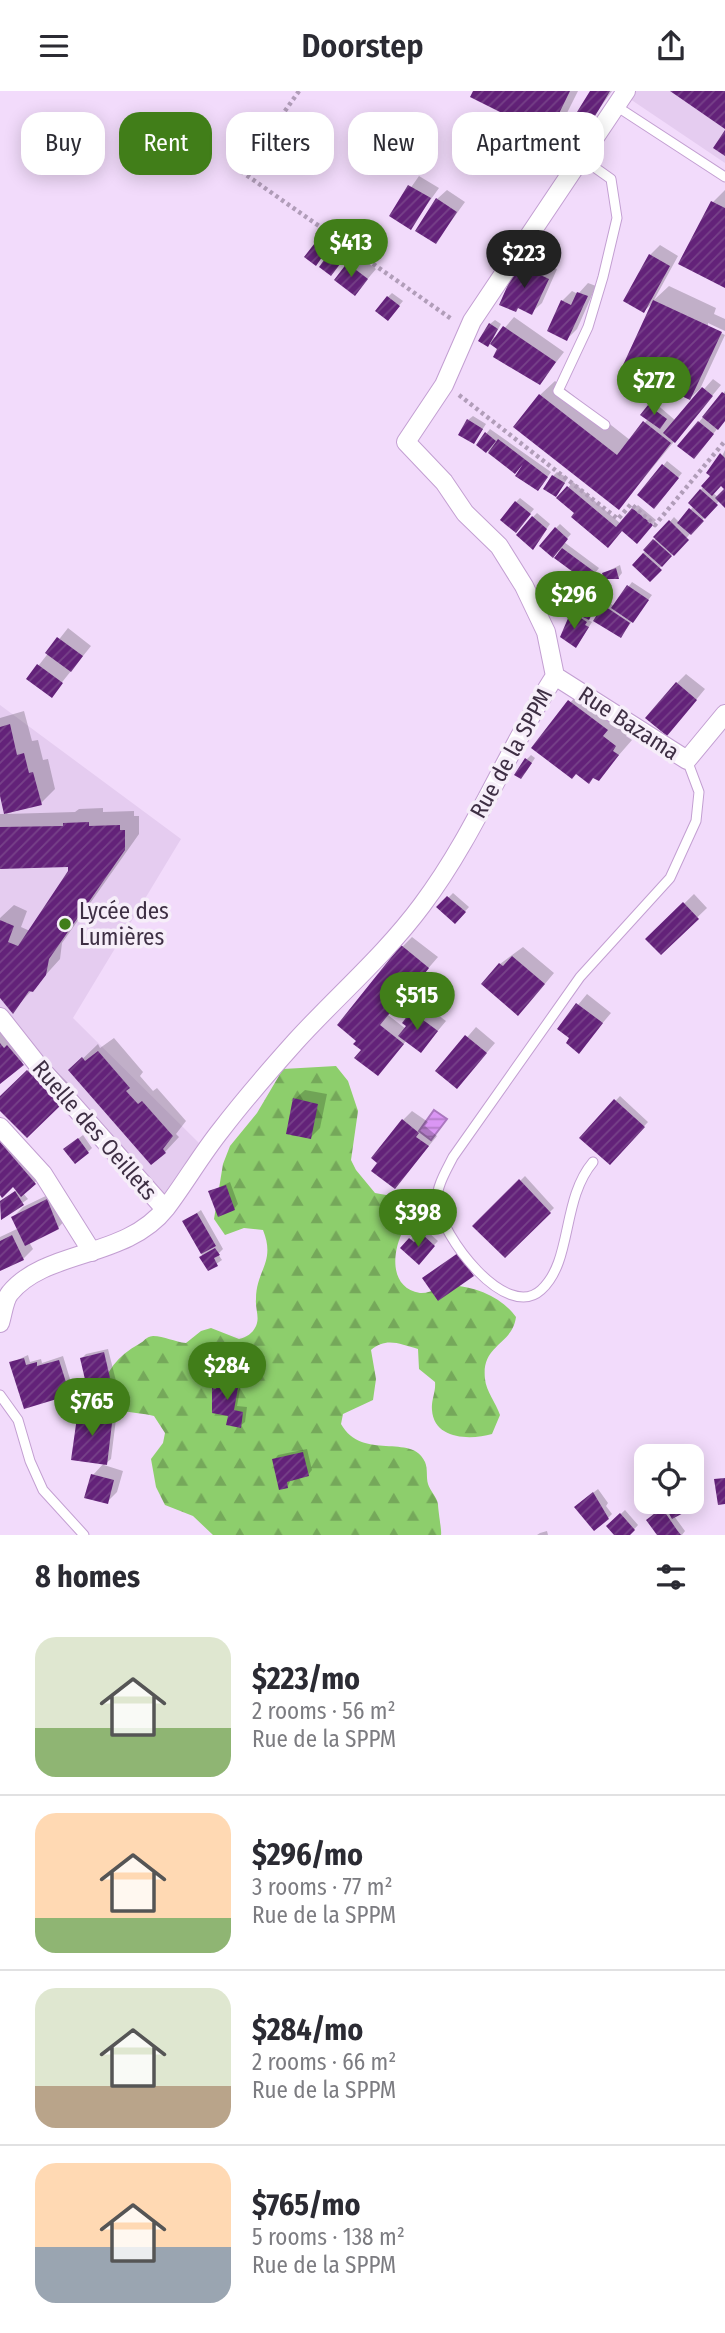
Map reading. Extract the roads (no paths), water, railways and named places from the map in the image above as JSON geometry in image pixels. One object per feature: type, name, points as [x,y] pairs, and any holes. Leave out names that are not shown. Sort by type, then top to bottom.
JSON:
[{"type":"street","name":"Rue de la SPPM","points":[[604,123],[621,99]]},
{"type":"street","name":"Rue de la SPPM","points":[[0,1323],[8,1295],[23,1281],[148,1228],[165,1209],[229,1121],[297,1040],[333,1006],[422,906],[458,848],[534,708],[555,676],[546,632],[524,586],[499,546],[465,513],[444,482],[407,442],[444,385],[467,331],[568,175]]},
{"type":"street","name":"Rue Bazama","points":[[555,676],[687,760],[725,714]]},
{"type":"street","name":"Ruelle des Oeillets","points":[[0,1017],[41,1069],[165,1209]]},
{"type":"street","points":[[0,1127],[43,1174],[92,1252]]},
{"type":"lane","points":[[621,99],[725,177]]},
{"type":"lane","points":[[604,174],[611,179],[617,218],[588,327],[558,391],[605,425]]},
{"type":"lane","points":[[593,1162],[575,1195],[555,1270],[543,1288],[532,1297],[519,1299],[503,1292],[476,1268],[460,1250],[437,1204],[438,1189],[453,1157],[580,977],[670,879],[696,821],[699,792],[687,760]]},
{"type":"lane","points":[[0,1395],[18,1420],[30,1461],[43,1490],[84,1535]]},
{"type":"place","name":"Lycée des Lumières","points":[[65,924]]}]
